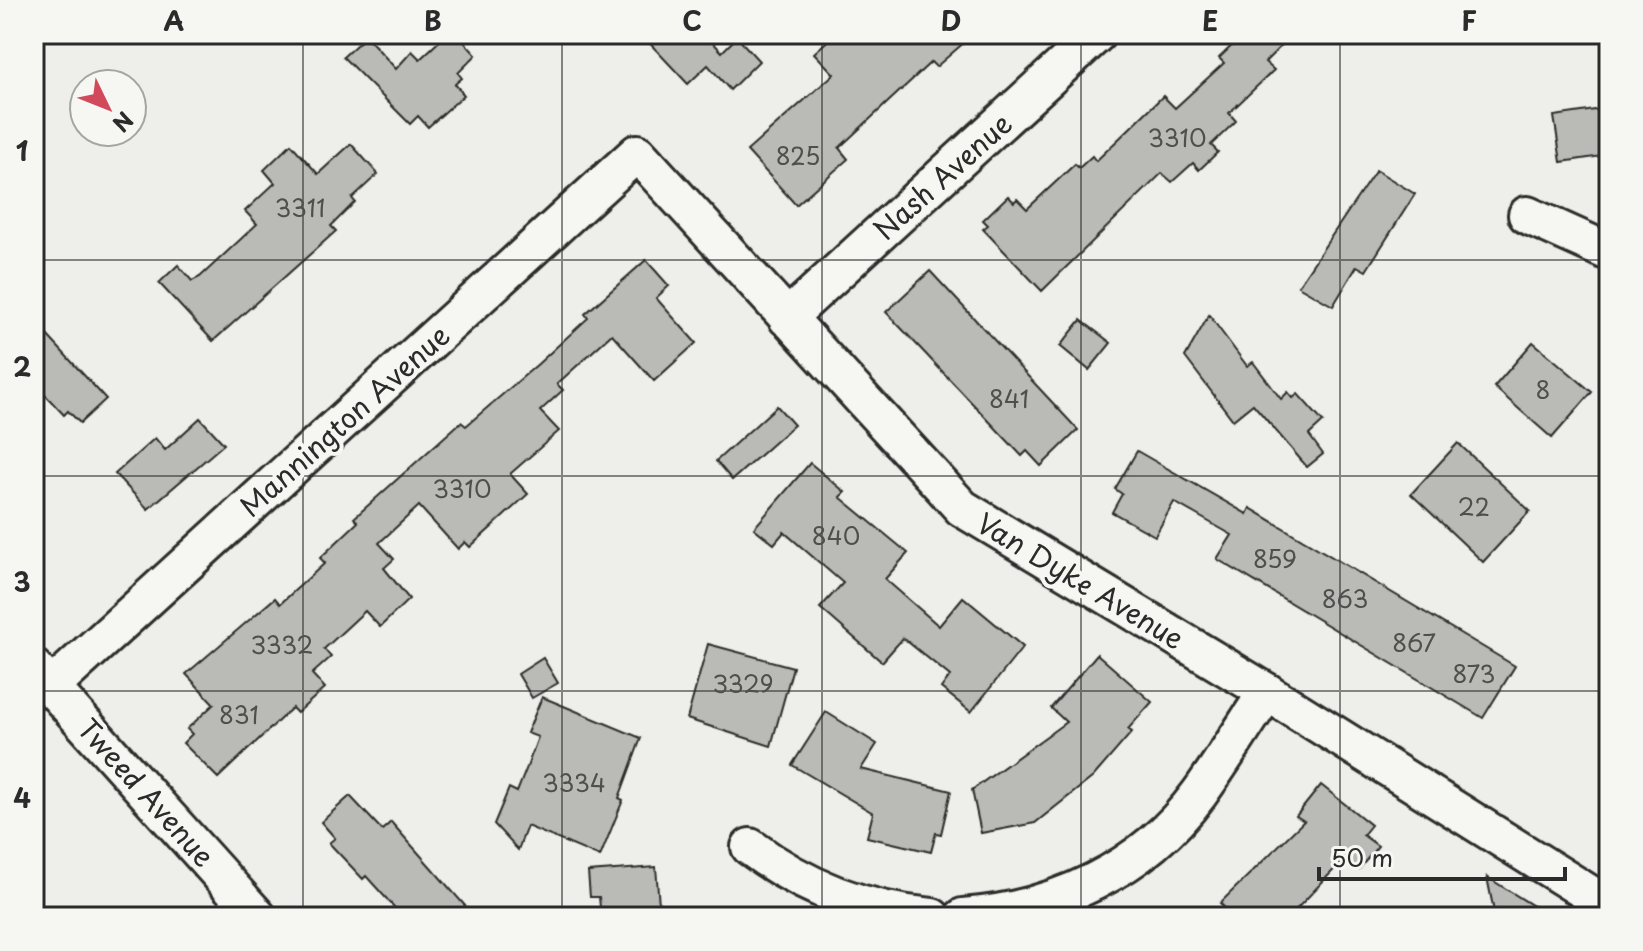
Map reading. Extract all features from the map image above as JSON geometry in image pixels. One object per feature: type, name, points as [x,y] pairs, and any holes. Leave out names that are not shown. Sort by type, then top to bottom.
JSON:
[{"type":"street","name":"Nash Avenue","points":[[787,318],[1097,34]]},
{"type":"street","name":"Van Dyke Avenue","points":[[637,153],[962,508],[1267,692],[1609,906]]},
{"type":"street","name":"Mannington Avenue","points":[[43,678],[637,153]]},
{"type":"street","points":[[1527,215],[1609,252]]},
{"type":"street","name":"Tweed Avenue","points":[[43,678],[258,917]]},
{"type":"street","points":[[963,917],[1037,905],[1080,889],[1120,868],[1167,830],[1198,796],[1267,692]]},
{"type":"street","points":[[750,847],[814,888],[857,904],[932,917]]},
{"type":"building","points":[[447,34],[457,34],[476,55],[458,73],[462,78],[455,84],[464,95],[428,127],[418,116],[410,124],[343,57],[366,36],[396,69],[412,51],[420,59]]},
{"type":"building","points":[[641,34],[705,34],[722,52],[737,37],[759,61],[730,90],[708,65],[688,84]]},
{"type":"building","points":[[835,34],[974,34],[936,67],[931,62],[839,148],[848,159],[796,205],[747,151],[834,74],[814,53]]},
{"type":"building","points":[[1244,34],[1293,34],[1265,62],[1274,70],[1229,113],[1236,121],[1211,145],[1218,152],[1199,170],[1193,163],[1172,182],[1162,173],[1042,291],[983,229],[988,225],[983,220],[1008,196],[1014,202],[1017,199],[1027,209],[1075,164],[1079,168],[1092,156],[1096,161],[1163,96],[1175,108],[1224,63],[1219,58]]},
{"type":"building","points":[[1609,108],[1609,155],[1561,162],[1554,116]]},
{"type":"building","points":[[291,144],[318,174],[351,144],[378,174],[352,198],[355,202],[331,226],[336,231],[213,341],[159,283],[178,265],[192,281],[200,277],[257,224],[245,211],[275,183],[264,170]]},
{"type":"building","points":[[1376,170],[1415,194],[1366,271],[1357,266],[1333,306],[1298,286]]},
{"type":"building","points":[[646,260],[669,286],[656,298],[696,343],[654,381],[612,334],[557,384],[563,390],[540,411],[559,431],[510,474],[528,494],[470,547],[465,542],[458,549],[419,506],[379,543],[394,559],[384,568],[409,599],[380,627],[365,611],[324,649],[331,657],[312,674],[325,688],[297,713],[292,708],[218,778],[183,743],[192,734],[187,729],[214,704],[186,674],[275,598],[280,604],[325,563],[320,558],[358,522],[354,518],[461,422],[466,426],[539,363],[588,318],[585,314]]},
{"type":"building","points":[[930,271],[1078,430],[1041,466],[1027,451],[1022,456],[886,312]]},
{"type":"building","points":[[1209,315],[1247,366],[1253,362],[1281,399],[1288,392],[1293,398],[1298,394],[1323,422],[1309,435],[1323,454],[1307,467],[1253,404],[1233,420],[1185,357]]},
{"type":"building","points":[[1081,320],[1111,343],[1089,370],[1060,346]]},
{"type":"building","points":[[34,321],[106,399],[80,423],[68,411],[64,415],[34,383]]},
{"type":"building","points":[[1533,342],[1592,392],[1552,438],[1494,387]]},
{"type":"building","points":[[777,406],[794,425],[732,480],[716,461]]},
{"type":"building","points":[[200,418],[224,444],[148,509],[115,474],[155,438],[165,450]]},
{"type":"building","points":[[1458,443],[1530,511],[1483,562],[1411,494]]},
{"type":"building","points":[[1137,451],[1247,514],[1250,508],[1515,666],[1483,718],[1217,559],[1232,535],[1174,502],[1155,536],[1112,512],[1122,494],[1115,489]]},
{"type":"building","points":[[810,463],[845,492],[840,497],[908,553],[885,579],[939,626],[963,597],[1023,647],[971,712],[941,688],[950,676],[903,638],[882,662],[820,608],[843,583],[784,532],[774,544],[754,528]]},
{"type":"building","points":[[708,644],[793,667],[771,746],[687,719]]},
{"type":"building","points":[[1097,654],[1152,702],[1128,729],[1132,732],[1093,777],[1035,823],[981,833],[972,790],[1066,722],[1051,708]]},
{"type":"building","points":[[543,658],[558,683],[532,698],[518,674]]},
{"type":"building","points":[[542,697],[641,738],[619,798],[623,800],[600,857],[527,826],[518,850],[494,824],[509,788],[517,792],[527,767],[538,737],[527,733]]},
{"type":"building","points":[[826,712],[877,744],[861,769],[951,791],[941,834],[936,833],[931,852],[867,837],[873,813],[792,765]]},
{"type":"building","points":[[1321,785],[1371,825],[1363,835],[1378,846],[1359,869],[1345,858],[1289,917],[1233,917],[1220,903],[1304,821],[1296,816]]},
{"type":"building","points":[[350,796],[382,830],[391,822],[475,917],[403,917],[366,876],[363,879],[329,843],[335,838],[321,822]]},
{"type":"building","points":[[656,867],[660,917],[601,917],[599,897],[590,897],[588,872]]},
{"type":"building","points":[[1487,877],[1551,917],[1495,917]]}]
